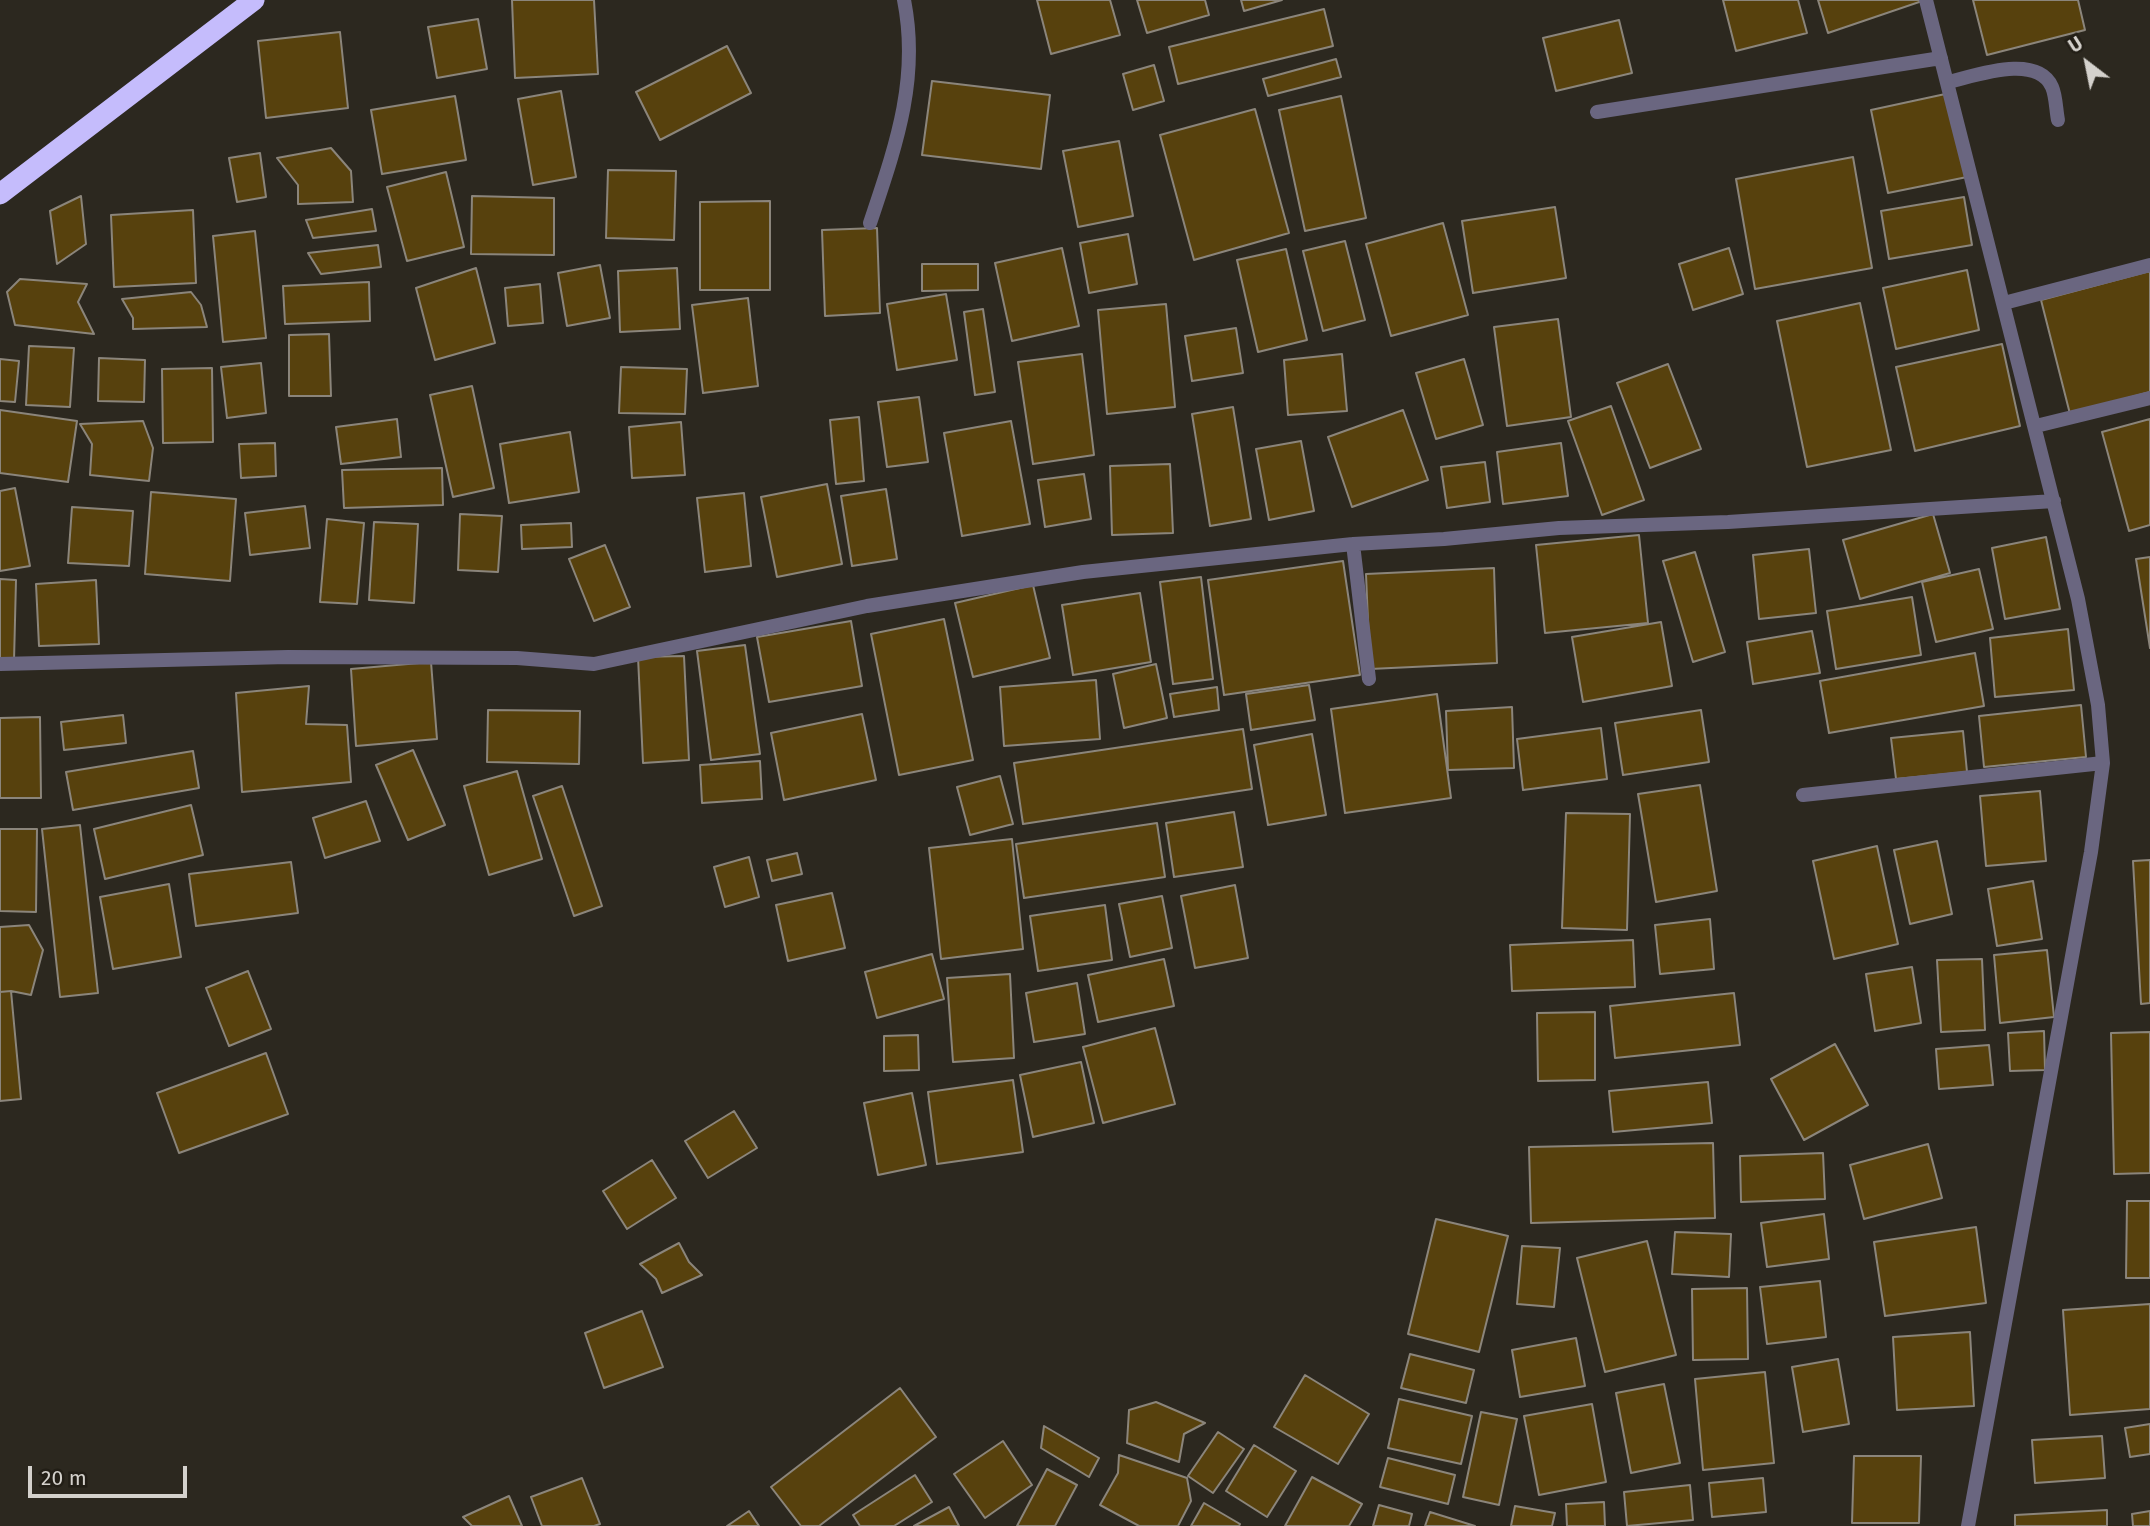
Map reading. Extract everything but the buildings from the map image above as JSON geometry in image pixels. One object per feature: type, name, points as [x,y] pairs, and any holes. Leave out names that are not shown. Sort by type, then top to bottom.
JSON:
[{"type":"highway","points":[[0,194],[254,0]]},
{"type":"street","points":[[870,223],[907,101],[910,39],[904,0]]},
{"type":"street","points":[[1926,0],[2078,599],[2098,705],[2103,762],[2091,852],[1968,1526]]},
{"type":"street","points":[[1597,112],[1941,58]]},
{"type":"street","points":[[1948,82],[2013,68],[2037,71],[2052,86],[2058,120]]},
{"type":"street","points":[[2004,303],[2150,265]]},
{"type":"street","points":[[2036,426],[2150,398]]},
{"type":"street","points":[[0,664],[288,657],[517,658],[594,664],[867,606],[1083,572],[1353,544],[1559,528],[1728,522],[2053,501]]},
{"type":"street","points":[[1353,544],[1370,679]]},
{"type":"street","points":[[1803,795],[2103,762]]}]
